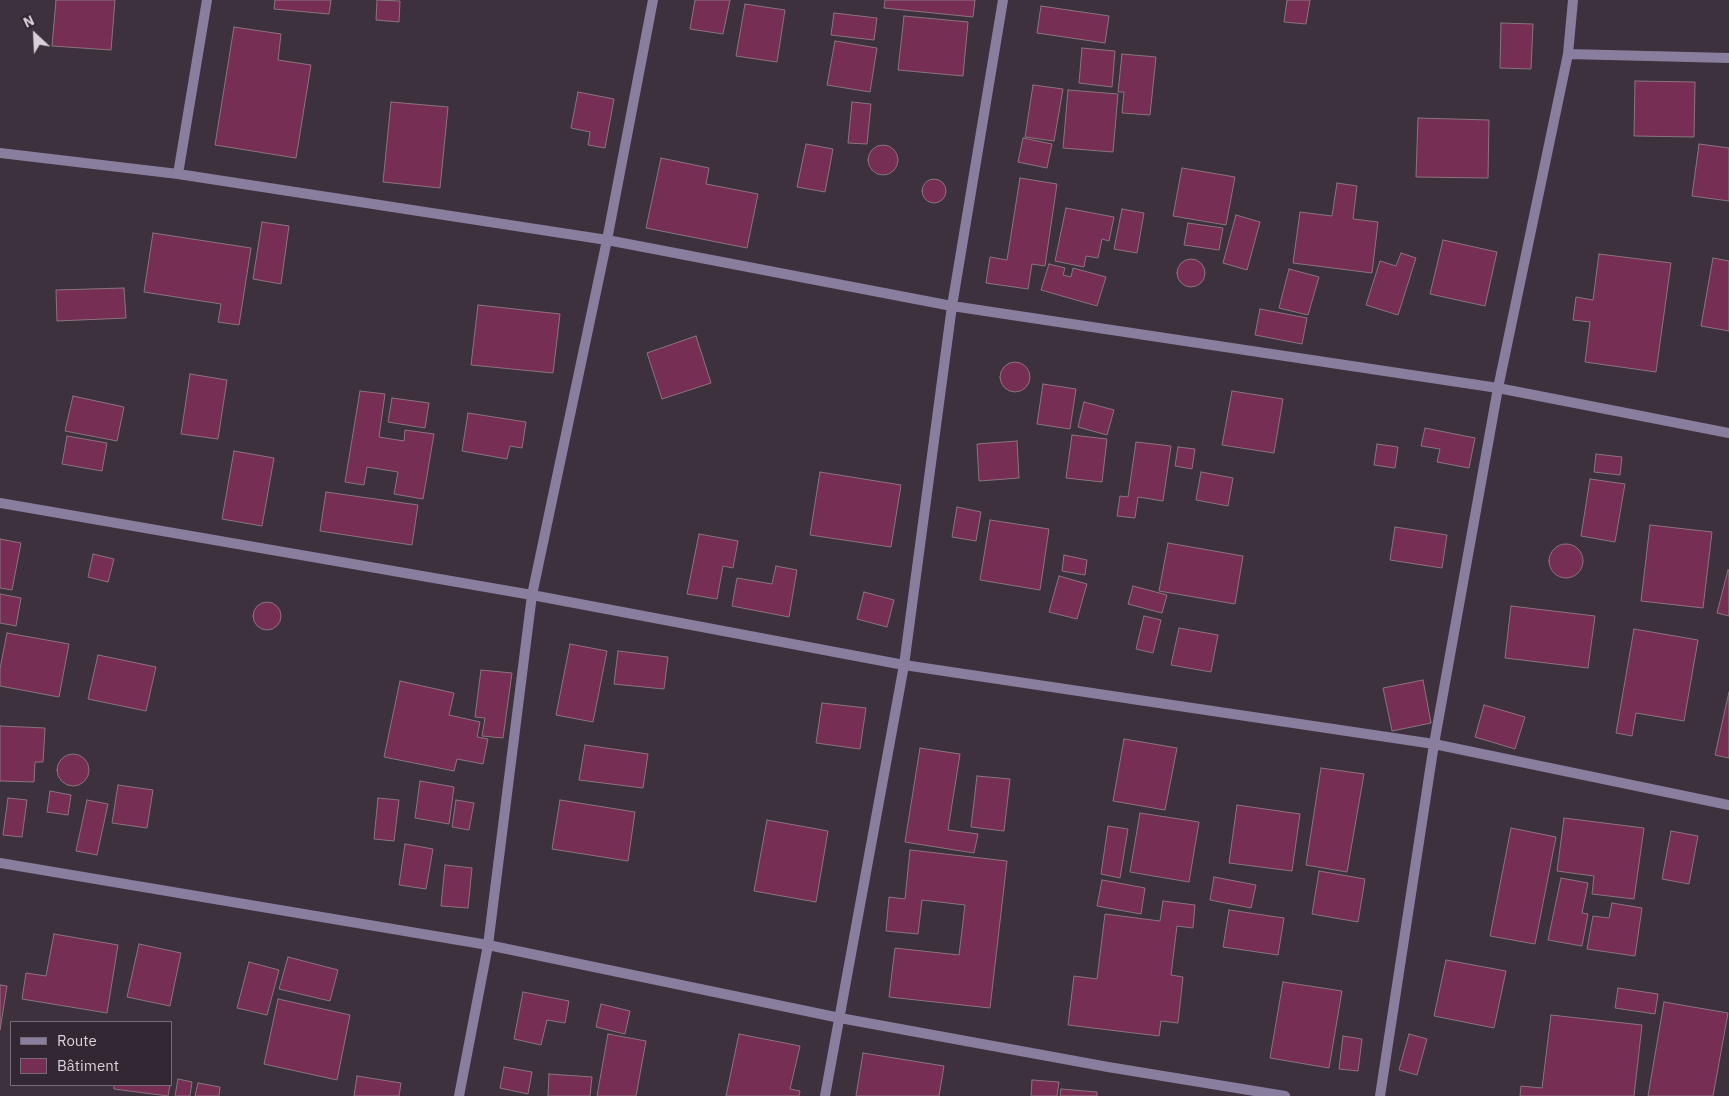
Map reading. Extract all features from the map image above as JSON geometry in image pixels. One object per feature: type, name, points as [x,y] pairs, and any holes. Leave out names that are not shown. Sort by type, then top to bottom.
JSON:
[{"type":"street","points":[[178,174],[206,0]]},
{"type":"street","points":[[459,1096],[488,945],[532,595],[607,240],[653,0]]},
{"type":"street","points":[[826,1096],[904,665],[952,306],[1003,0]]},
{"type":"street","points":[[1380,1096],[1434,744],[1498,388],[1568,54],[1573,0]]},
{"type":"street","points":[[1568,54],[1729,58]]},
{"type":"street","points":[[0,153],[178,174],[607,240],[952,306],[1498,388],[1729,433]]},
{"type":"street","points":[[0,503],[532,595],[904,665],[1434,744],[1729,804]]},
{"type":"street","points":[[0,863],[488,945],[840,1018],[1108,1067],[1285,1096]]},
{"type":"building","points":[[56,0],[115,0],[111,50],[52,46]]},
{"type":"building","points":[[275,0],[331,0],[329,14],[274,9]]},
{"type":"building","points":[[377,0],[400,1],[399,22],[376,20]]},
{"type":"building","points":[[695,0],[730,0],[723,34],[690,29]]},
{"type":"building","points":[[885,0],[975,0],[973,17],[884,8]]},
{"type":"building","points":[[1287,0],[1310,0],[1306,24],[1284,22]]},
{"type":"building","points":[[745,4],[785,10],[777,62],[736,56]]},
{"type":"building","points":[[1041,6],[1109,16],[1105,43],[1037,33]]},
{"type":"building","points":[[834,13],[877,18],[874,40],[831,35]]},
{"type":"building","points":[[904,16],[968,22],[963,76],[898,70]]},
{"type":"building","points":[[1501,23],[1533,24],[1531,69],[1500,68]]},
{"type":"building","points":[[234,27],[281,34],[278,60],[311,65],[296,158],[215,145]]},
{"type":"building","points":[[835,41],[877,48],[870,92],[827,85]]},
{"type":"building","points":[[1082,48],[1115,51],[1112,87],[1079,83]]},
{"type":"building","points":[[1122,54],[1156,57],[1150,115],[1122,113],[1124,92],[1118,92]]},
{"type":"building","points":[[1635,81],[1695,82],[1694,137],[1634,136]]},
{"type":"building","points":[[1033,85],[1063,89],[1054,141],[1025,137]]},
{"type":"building","points":[[1068,90],[1118,94],[1113,152],[1063,148]]},
{"type":"building","points":[[578,92],[614,99],[605,148],[588,145],[590,132],[571,128]]},
{"type":"building","points":[[391,102],[448,107],[440,188],[383,182]]},
{"type":"building","points":[[852,102],[871,104],[867,144],[848,143]]},
{"type":"building","points":[[1418,118],[1489,120],[1488,178],[1416,177]]},
{"type":"building","points":[[1023,138],[1052,144],[1047,168],[1018,162]]},
{"type":"building","points":[[806,144],[833,149],[825,192],[797,187]]},
{"type":"building","points":[[1699,144],[1729,148],[1729,201],[1692,196]]},
{"type":"building","points":[[883,145],[894,149],[898,160],[894,171],[883,175],[872,171],[868,160],[872,149]]},
{"type":"building","points":[[661,158],[709,168],[706,184],[758,194],[747,248],[646,228]]},
{"type":"building","points":[[1182,168],[1235,177],[1226,225],[1173,216]]},
{"type":"building","points":[[1020,178],[1057,184],[1045,266],[1032,264],[1028,289],[986,283],[990,257],[1007,260]]},
{"type":"building","points":[[934,179],[943,182],[946,191],[943,200],[934,203],[925,200],[922,191],[925,182]]},
{"type":"building","points":[[1337,183],[1357,186],[1353,219],[1378,222],[1372,273],[1293,263],[1300,212],[1332,216]]},
{"type":"building","points":[[1066,208],[1114,217],[1109,241],[1102,239],[1098,258],[1086,256],[1084,267],[1055,261]]},
{"type":"building","points":[[1122,209],[1144,213],[1137,253],[1114,249]]},
{"type":"building","points":[[1236,215],[1260,222],[1247,270],[1223,263]]},
{"type":"building","points":[[262,222],[289,226],[281,284],[253,279]]},
{"type":"building","points":[[1188,223],[1223,228],[1219,250],[1184,245]]},
{"type":"building","points":[[153,233],[251,248],[239,325],[218,322],[221,304],[144,292]]},
{"type":"building","points":[[1443,240],[1497,252],[1485,306],[1430,294]]},
{"type":"building","points":[[1401,253],[1416,258],[1398,315],[1366,305],[1380,261],[1396,266]]},
{"type":"building","points":[[1599,254],[1671,263],[1656,372],[1585,362],[1590,322],[1573,320],[1576,297],[1593,300]]},
{"type":"building","points":[[1713,258],[1729,261],[1729,331],[1701,326]]},
{"type":"building","points":[[1191,259],[1201,263],[1205,273],[1201,283],[1191,287],[1181,283],[1177,273],[1181,263]]},
{"type":"building","points":[[1049,264],[1065,268],[1063,275],[1071,277],[1073,268],[1106,277],[1097,306],[1041,290]]},
{"type":"building","points":[[1289,269],[1319,277],[1308,315],[1279,308]]},
{"type":"building","points":[[124,288],[126,318],[57,321],[56,290]]},
{"type":"building","points":[[478,305],[560,314],[553,373],[471,365]]},
{"type":"building","points":[[1260,309],[1307,318],[1302,344],[1255,335]]},
{"type":"building","points":[[696,336],[711,383],[662,399],[647,353]]},
{"type":"building","points":[[1015,362],[1026,366],[1030,377],[1026,388],[1015,392],[1004,388],[1000,377],[1004,366]]},
{"type":"building","points":[[190,374],[227,380],[218,439],[181,434]]},
{"type":"building","points":[[1043,384],[1076,389],[1070,429],[1037,424]]},
{"type":"building","points":[[360,391],[385,394],[379,437],[404,441],[405,430],[434,434],[423,499],[394,494],[398,472],[367,467],[364,485],[345,482]]},
{"type":"building","points":[[1232,391],[1283,399],[1274,453],[1222,445]]},
{"type":"building","points":[[73,396],[124,407],[117,441],[65,431]]},
{"type":"building","points":[[392,398],[429,403],[425,428],[388,422]]},
{"type":"building","points":[[1084,402],[1114,410],[1107,435],[1078,427]]},
{"type":"building","points":[[468,413],[526,422],[522,448],[510,446],[507,459],[462,451]]},
{"type":"building","points":[[1425,428],[1475,438],[1469,468],[1437,462],[1440,449],[1421,446]]},
{"type":"building","points":[[1072,435],[1107,439],[1102,482],[1066,478]]},
{"type":"building","points":[[67,436],[107,443],[102,471],[62,464]]},
{"type":"building","points":[[1017,441],[1019,478],[979,481],[977,444]]},
{"type":"building","points":[[1136,442],[1171,446],[1163,501],[1138,497],[1135,518],[1117,516],[1120,496],[1128,497]]},
{"type":"building","points":[[1377,444],[1398,447],[1395,468],[1374,465]]},
{"type":"building","points":[[1178,447],[1195,449],[1192,469],[1175,466]]},
{"type":"building","points":[[234,451],[274,458],[262,526],[222,519]]},
{"type":"building","points":[[1596,454],[1622,457],[1620,475],[1594,472]]},
{"type":"building","points":[[820,472],[901,485],[891,547],[810,535]]},
{"type":"building","points":[[1201,472],[1233,478],[1228,506],[1196,500]]},
{"type":"building","points":[[1590,479],[1625,484],[1615,542],[1581,536]]},
{"type":"building","points":[[326,492],[418,505],[412,545],[320,531]]},
{"type":"building","points":[[957,507],[981,512],[976,541],[952,537]]},
{"type":"building","points":[[990,520],[1049,529],[1040,590],[980,580]]},
{"type":"building","points":[[1650,525],[1712,532],[1703,608],[1641,601]]},
{"type":"building","points":[[1395,527],[1447,535],[1442,568],[1390,560]]},
{"type":"building","points":[[699,534],[738,541],[733,568],[723,566],[717,599],[687,594]]},
{"type":"building","points":[[0,539],[21,543],[12,590],[0,588]]},
{"type":"building","points":[[1168,543],[1243,556],[1235,604],[1159,591]]},
{"type":"building","points":[[1566,544],[1578,549],[1583,561],[1578,573],[1566,578],[1554,573],[1549,561],[1554,549]]},
{"type":"building","points":[[93,554],[114,559],[108,582],[88,577]]},
{"type":"building","points":[[1064,555],[1087,560],[1085,575],[1062,571]]},
{"type":"building","points":[[776,566],[797,570],[789,617],[732,606],[737,578],[772,584]]},
{"type":"building","points":[[1729,570],[1729,616],[1717,613]]},
{"type":"building","points":[[1059,576],[1087,584],[1077,619],[1049,612]]},
{"type":"building","points":[[1133,586],[1167,595],[1162,613],[1128,604]]},
{"type":"building","points":[[864,592],[894,600],[887,627],[857,619]]},
{"type":"building","points":[[0,594],[21,598],[16,626],[0,623]]},
{"type":"building","points":[[267,602],[277,606],[281,616],[277,626],[267,630],[257,626],[253,616],[257,606]]},
{"type":"building","points":[[1511,606],[1595,616],[1588,668],[1505,658]]},
{"type":"building","points":[[1144,616],[1161,620],[1153,653],[1136,649]]},
{"type":"building","points":[[1179,628],[1218,635],[1211,672],[1171,665]]},
{"type":"building","points":[[1634,629],[1698,640],[1684,721],[1636,713],[1632,736],[1616,733]]},
{"type":"building","points":[[7,633],[69,644],[59,697],[0,686],[0,669]]},
{"type":"building","points":[[570,644],[607,651],[593,722],[556,715]]},
{"type":"building","points":[[618,651],[668,657],[664,689],[614,684]]},
{"type":"building","points":[[98,655],[156,667],[146,711],[88,699]]},
{"type":"building","points":[[481,670],[512,673],[503,738],[482,736],[485,718],[475,717]]},
{"type":"building","points":[[1423,680],[1431,723],[1392,731],[1383,688]]},
{"type":"building","points":[[400,681],[454,693],[449,715],[480,722],[477,737],[488,739],[483,764],[457,759],[454,771],[384,757]]},
{"type":"building","points":[[1729,692],[1729,758],[1715,755]]},
{"type":"building","points":[[822,703],[866,708],[860,749],[816,743]]},
{"type":"building","points":[[1484,705],[1525,717],[1515,749],[1475,737]]},
{"type":"building","points":[[0,726],[45,728],[43,762],[35,762],[34,782],[0,781]]},
{"type":"building","points":[[1124,739],[1177,748],[1165,810],[1113,801]]},
{"type":"building","points":[[585,745],[648,754],[643,788],[579,780]]},
{"type":"building","points":[[920,748],[960,754],[948,830],[978,834],[974,853],[905,842]]},
{"type":"building","points":[[73,754],[84,759],[89,770],[84,781],[73,786],[62,781],[57,770],[62,759]]},
{"type":"building","points":[[1321,768],[1364,774],[1347,872],[1306,865]]},
{"type":"building","points":[[977,776],[1010,779],[1004,831],[971,827]]},
{"type":"building","points":[[420,781],[454,787],[449,824],[415,818]]},
{"type":"building","points":[[118,785],[153,790],[147,828],[112,823]]},
{"type":"building","points":[[50,791],[71,795],[68,815],[47,812]]},
{"type":"building","points":[[8,798],[27,800],[22,837],[3,835]]},
{"type":"building","points":[[378,798],[399,800],[394,841],[374,839]]},
{"type":"building","points":[[87,800],[108,804],[97,855],[76,851]]},
{"type":"building","points":[[456,800],[474,803],[469,830],[452,827]]},
{"type":"building","points":[[560,800],[635,812],[628,861],[552,849]]},
{"type":"building","points":[[1237,805],[1300,814],[1292,871],[1229,863]]},
{"type":"building","points":[[1140,813],[1199,822],[1189,882],[1130,872]]},
{"type":"building","points":[[1564,818],[1644,828],[1634,899],[1592,894],[1594,876],[1557,871]]},
{"type":"building","points":[[767,820],[828,831],[816,902],[754,891]]},
{"type":"building","points":[[1108,826],[1128,829],[1120,878],[1101,874]]},
{"type":"building","points":[[1511,828],[1556,837],[1535,944],[1490,936]]},
{"type":"building","points":[[1671,831],[1698,836],[1689,884],[1662,879]]},
{"type":"building","points":[[405,844],[433,849],[426,889],[399,885]]},
{"type":"building","points":[[910,850],[1007,861],[990,1008],[889,997],[895,948],[959,955],[965,905],[922,900],[918,934],[886,931],[889,897],[905,899]]},
{"type":"building","points":[[445,865],[472,868],[468,908],[441,906]]},
{"type":"building","points":[[1319,871],[1365,879],[1358,922],[1312,914]]},
{"type":"building","points":[[1214,877],[1256,885],[1251,908],[1210,900]]},
{"type":"building","points":[[1561,878],[1588,883],[1582,913],[1588,914],[1582,946],[1548,940]]},
{"type":"building","points":[[1102,880],[1145,888],[1141,914],[1097,906]]},
{"type":"building","points":[[1163,901],[1195,905],[1193,928],[1177,926],[1171,975],[1183,977],[1178,1023],[1161,1021],[1159,1036],[1068,1025],[1074,976],[1097,979],[1105,914],[1160,921]]},
{"type":"building","points":[[1612,903],[1642,908],[1635,956],[1587,949],[1593,916],[1609,918]]},
{"type":"building","points":[[1229,910],[1284,918],[1278,955],[1223,947]]},
{"type":"building","points":[[54,934],[118,945],[107,1013],[22,999],[26,973],[46,976]]},
{"type":"building","points":[[139,944],[181,953],[170,1006],[127,997]]},
{"type":"building","points":[[288,957],[338,970],[330,1001],[279,989]]},
{"type":"building","points":[[1446,960],[1506,971],[1494,1028],[1434,1016]]},
{"type":"building","points":[[249,962],[279,970],[267,1015],[237,1008]]},
{"type":"building","points":[[1283,982],[1342,991],[1329,1068],[1270,1058]]},
{"type":"building","points":[[0,985],[7,986],[0,1030]]},
{"type":"building","points":[[1618,988],[1658,994],[1655,1014],[1615,1008]]},
{"type":"building","points":[[523,992],[569,1001],[565,1023],[547,1020],[541,1045],[514,1039]]},
{"type":"building","points":[[278,999],[350,1015],[337,1080],[264,1064]]},
{"type":"building","points":[[1664,1002],[1728,1013],[1713,1096],[1648,1096]]},
{"type":"building","points":[[601,1004],[630,1011],[625,1034],[596,1027]]},
{"type":"building","points":[[1551,1015],[1642,1025],[1634,1096],[1520,1096],[1521,1086],[1542,1088]]},
{"type":"building","points":[[608,1034],[646,1041],[636,1096],[597,1096]]},
{"type":"building","points":[[739,1034],[800,1046],[790,1089],[800,1091],[799,1096],[726,1096]]},
{"type":"building","points":[[1409,1034],[1427,1039],[1417,1075],[1399,1070]]},
{"type":"building","points":[[1343,1036],[1362,1039],[1358,1071],[1339,1069]]},
{"type":"building","points":[[863,1053],[944,1066],[939,1096],[856,1096]]},
{"type":"building","points":[[504,1067],[532,1072],[528,1094],[500,1088]]},
{"type":"building","points":[[549,1074],[592,1077],[590,1096],[548,1096]]},
{"type":"building","points":[[357,1076],[401,1083],[399,1096],[354,1096]]},
{"type":"building","points":[[178,1079],[192,1082],[190,1096],[175,1096]]},
{"type":"building","points":[[1032,1080],[1059,1082],[1057,1096],[1031,1096]]},
{"type":"building","points":[[198,1083],[220,1087],[219,1096],[195,1096]]},
{"type":"building","points":[[114,1086],[170,1086],[168,1096],[114,1089]]},
{"type":"building","points":[[1061,1089],[1097,1092],[1097,1096],[1060,1096]]}]
